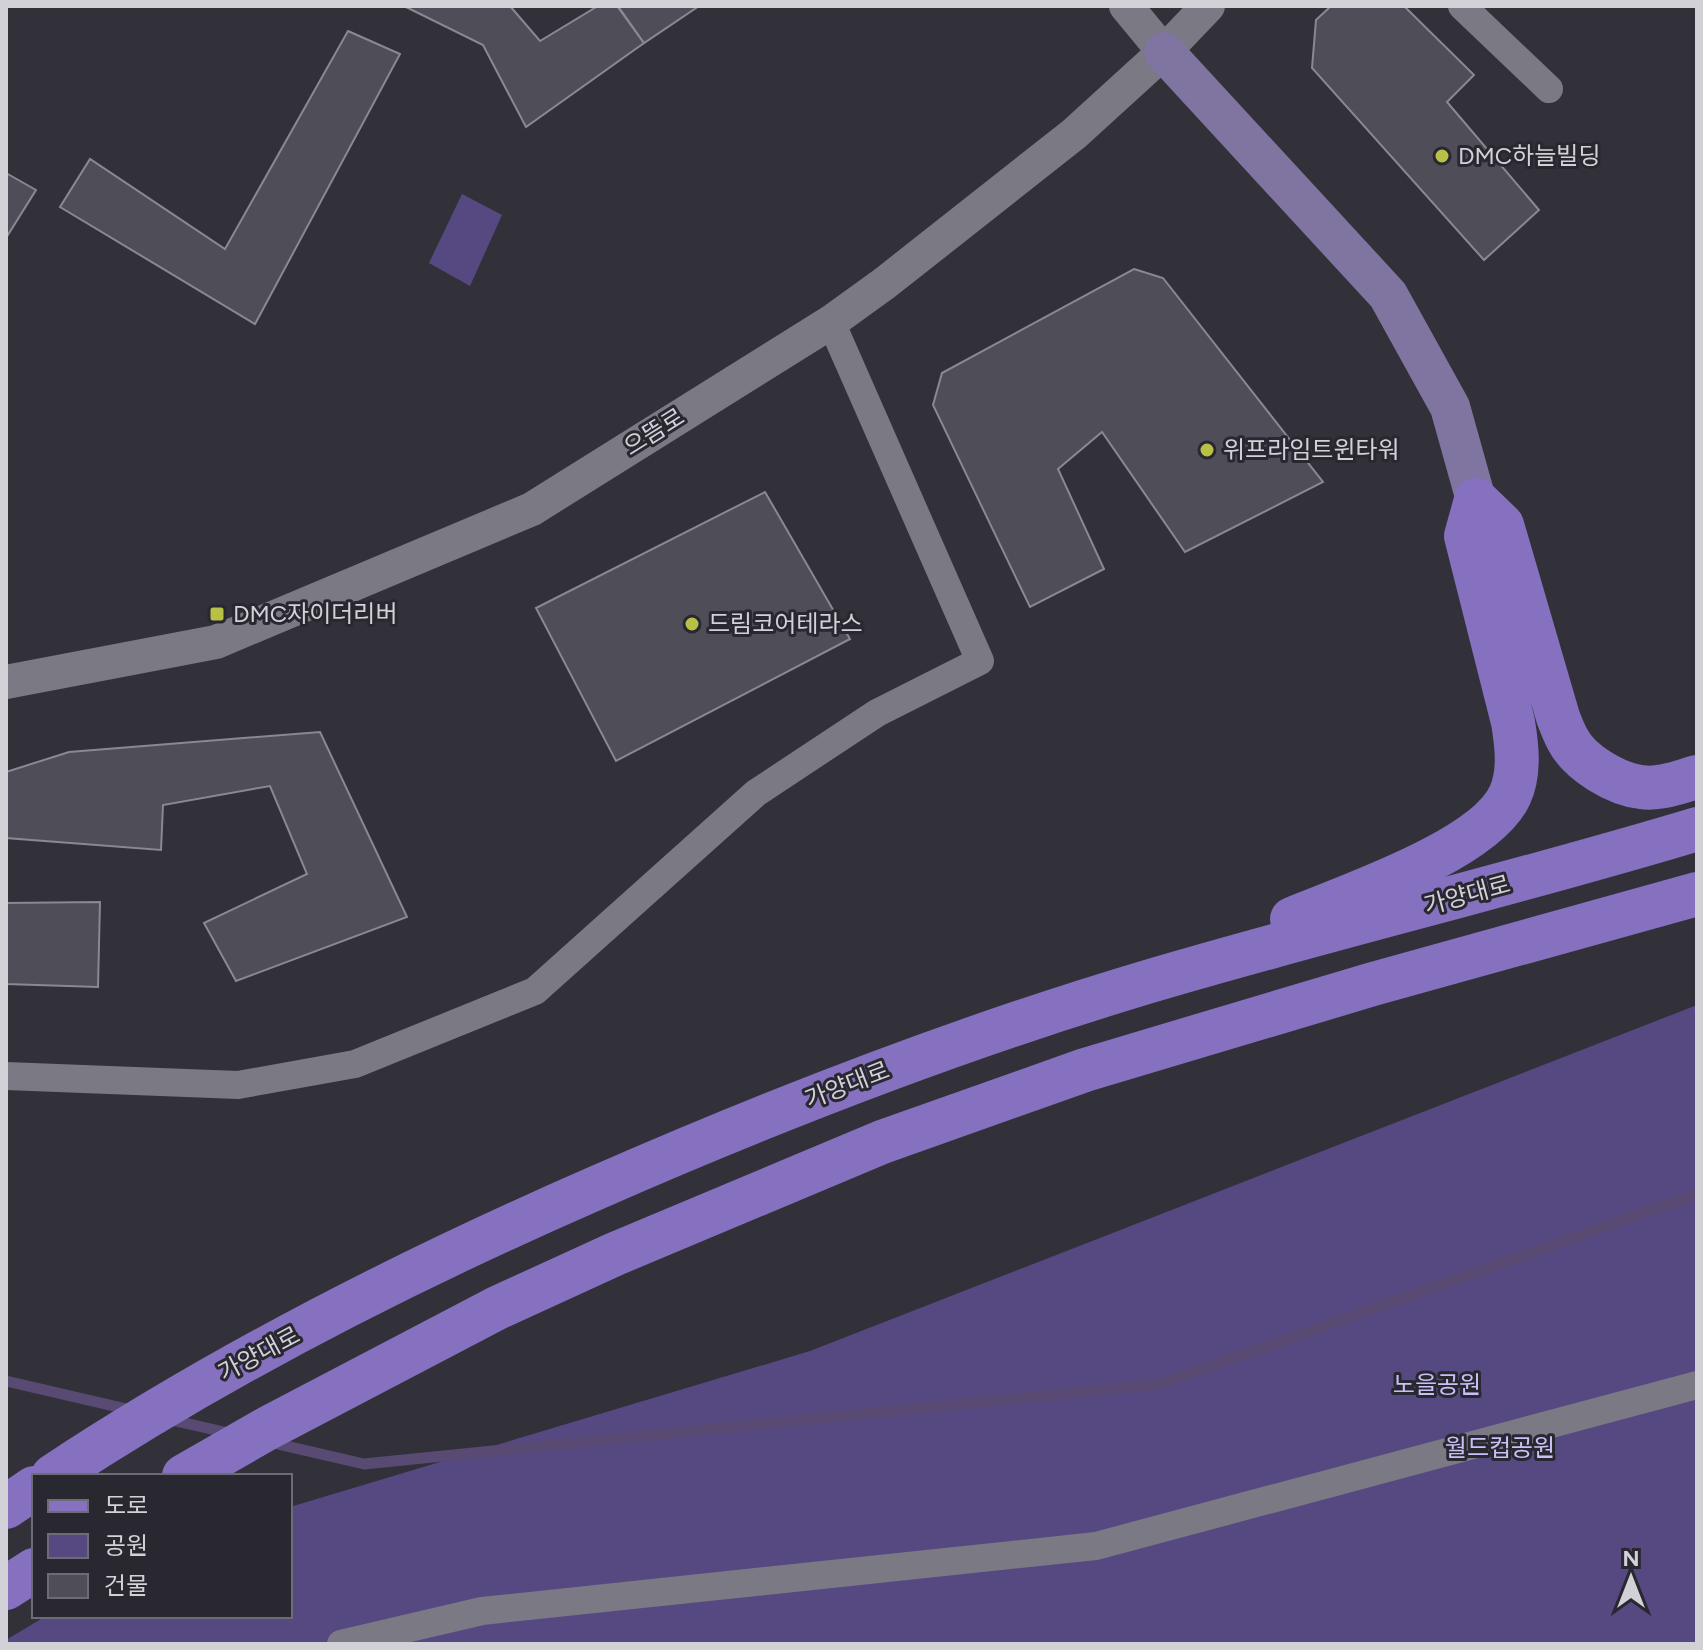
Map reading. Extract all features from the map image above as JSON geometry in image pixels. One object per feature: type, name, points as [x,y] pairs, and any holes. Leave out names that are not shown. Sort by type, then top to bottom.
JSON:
[{"type":"main road","points":[[1164,52],[1388,295],[1450,407],[1474,493],[1502,525],[1558,717],[1569,742],[1579,755],[1619,780],[1641,787],[1665,786],[1697,777]]},
{"type":"main road","points":[[1148,982],[1435,857],[1493,819],[1510,796],[1517,745],[1466,536],[1474,493]]},
{"type":"main road","name":"가양대로","points":[[56,1474],[115,1435],[238,1364],[459,1250],[707,1139],[849,1083],[999,1029],[1148,982],[1697,829]]},
{"type":"main road","points":[[188,1474],[268,1428],[497,1308],[615,1254],[882,1142],[1116,1061],[1373,984],[1697,894]]},
{"type":"main road","points":[[6,1507],[32,1489]]},
{"type":"main road","points":[[6,1588],[32,1571]]},
{"type":"street","points":[[1126,6],[1164,52]]},
{"type":"street","name":"으뜸로","points":[[6,682],[216,642],[532,509],[831,322],[885,283],[1074,134],[1164,52],[1208,6]]},
{"type":"street","points":[[1462,6],[1549,89]]},
{"type":"street","points":[[6,1076],[238,1085],[355,1064],[535,991],[756,793],[877,713],[980,661],[831,322]]},
{"type":"street","points":[[341,1644],[482,1611],[1096,1546],[1697,1385]]},
{"type":"green space","points":[[462,194],[502,215],[470,286],[429,263]]},
{"type":"green space","name":"월드컵공원","points":[[1697,1005],[1697,1644],[6,1644],[6,1640],[43,1618],[292,1618],[292,1506],[810,1351]]},
{"type":"building","points":[[404,6],[510,6],[540,41],[598,6],[617,6],[644,43],[526,127],[483,45]]},
{"type":"building","points":[[618,6],[699,6],[644,43]]},
{"type":"building","name":"DMC하늘빌딩","points":[[1331,6],[1404,6],[1474,75],[1447,102],[1539,210],[1484,260],[1312,68],[1316,20]]},
{"type":"building","points":[[348,31],[400,54],[255,324],[60,207],[90,159],[225,249]]},
{"type":"building","points":[[6,173],[36,190],[6,238]]},
{"type":"building","name":"위프라임트윈타워","points":[[1134,269],[1163,278],[1323,482],[1185,552],[1102,432],[1058,469],[1104,569],[1030,607],[933,405],[942,373]]},
{"type":"building","name":"드림코어테라스","points":[[765,492],[850,639],[616,761],[536,608]]},
{"type":"building","points":[[320,732],[407,917],[236,981],[204,923],[307,874],[270,786],[163,805],[161,850],[6,838],[6,772],[69,752]]},
{"type":"building","points":[[100,902],[98,987],[6,984],[6,903]]},
{"type":"waterway","points":[[269,1442],[364,1464],[1160,1384],[1697,1194]]},
{"type":"waterway","points":[[6,1381],[131,1410]]},
{"type":"waterway","points":[[167,1419],[233,1434]]},
{"type":"place","name":"DMC하늘빌딩","points":[[1442,156]]},
{"type":"place","name":"위프라임트윈타워","points":[[1207,450]]},
{"type":"place","name":"DMC자이더리버","points":[[217,614]]},
{"type":"place","name":"드림코어테라스","points":[[692,624]]},
{"type":"park label","name":"노을공원","points":[[1437,1385]]}]
